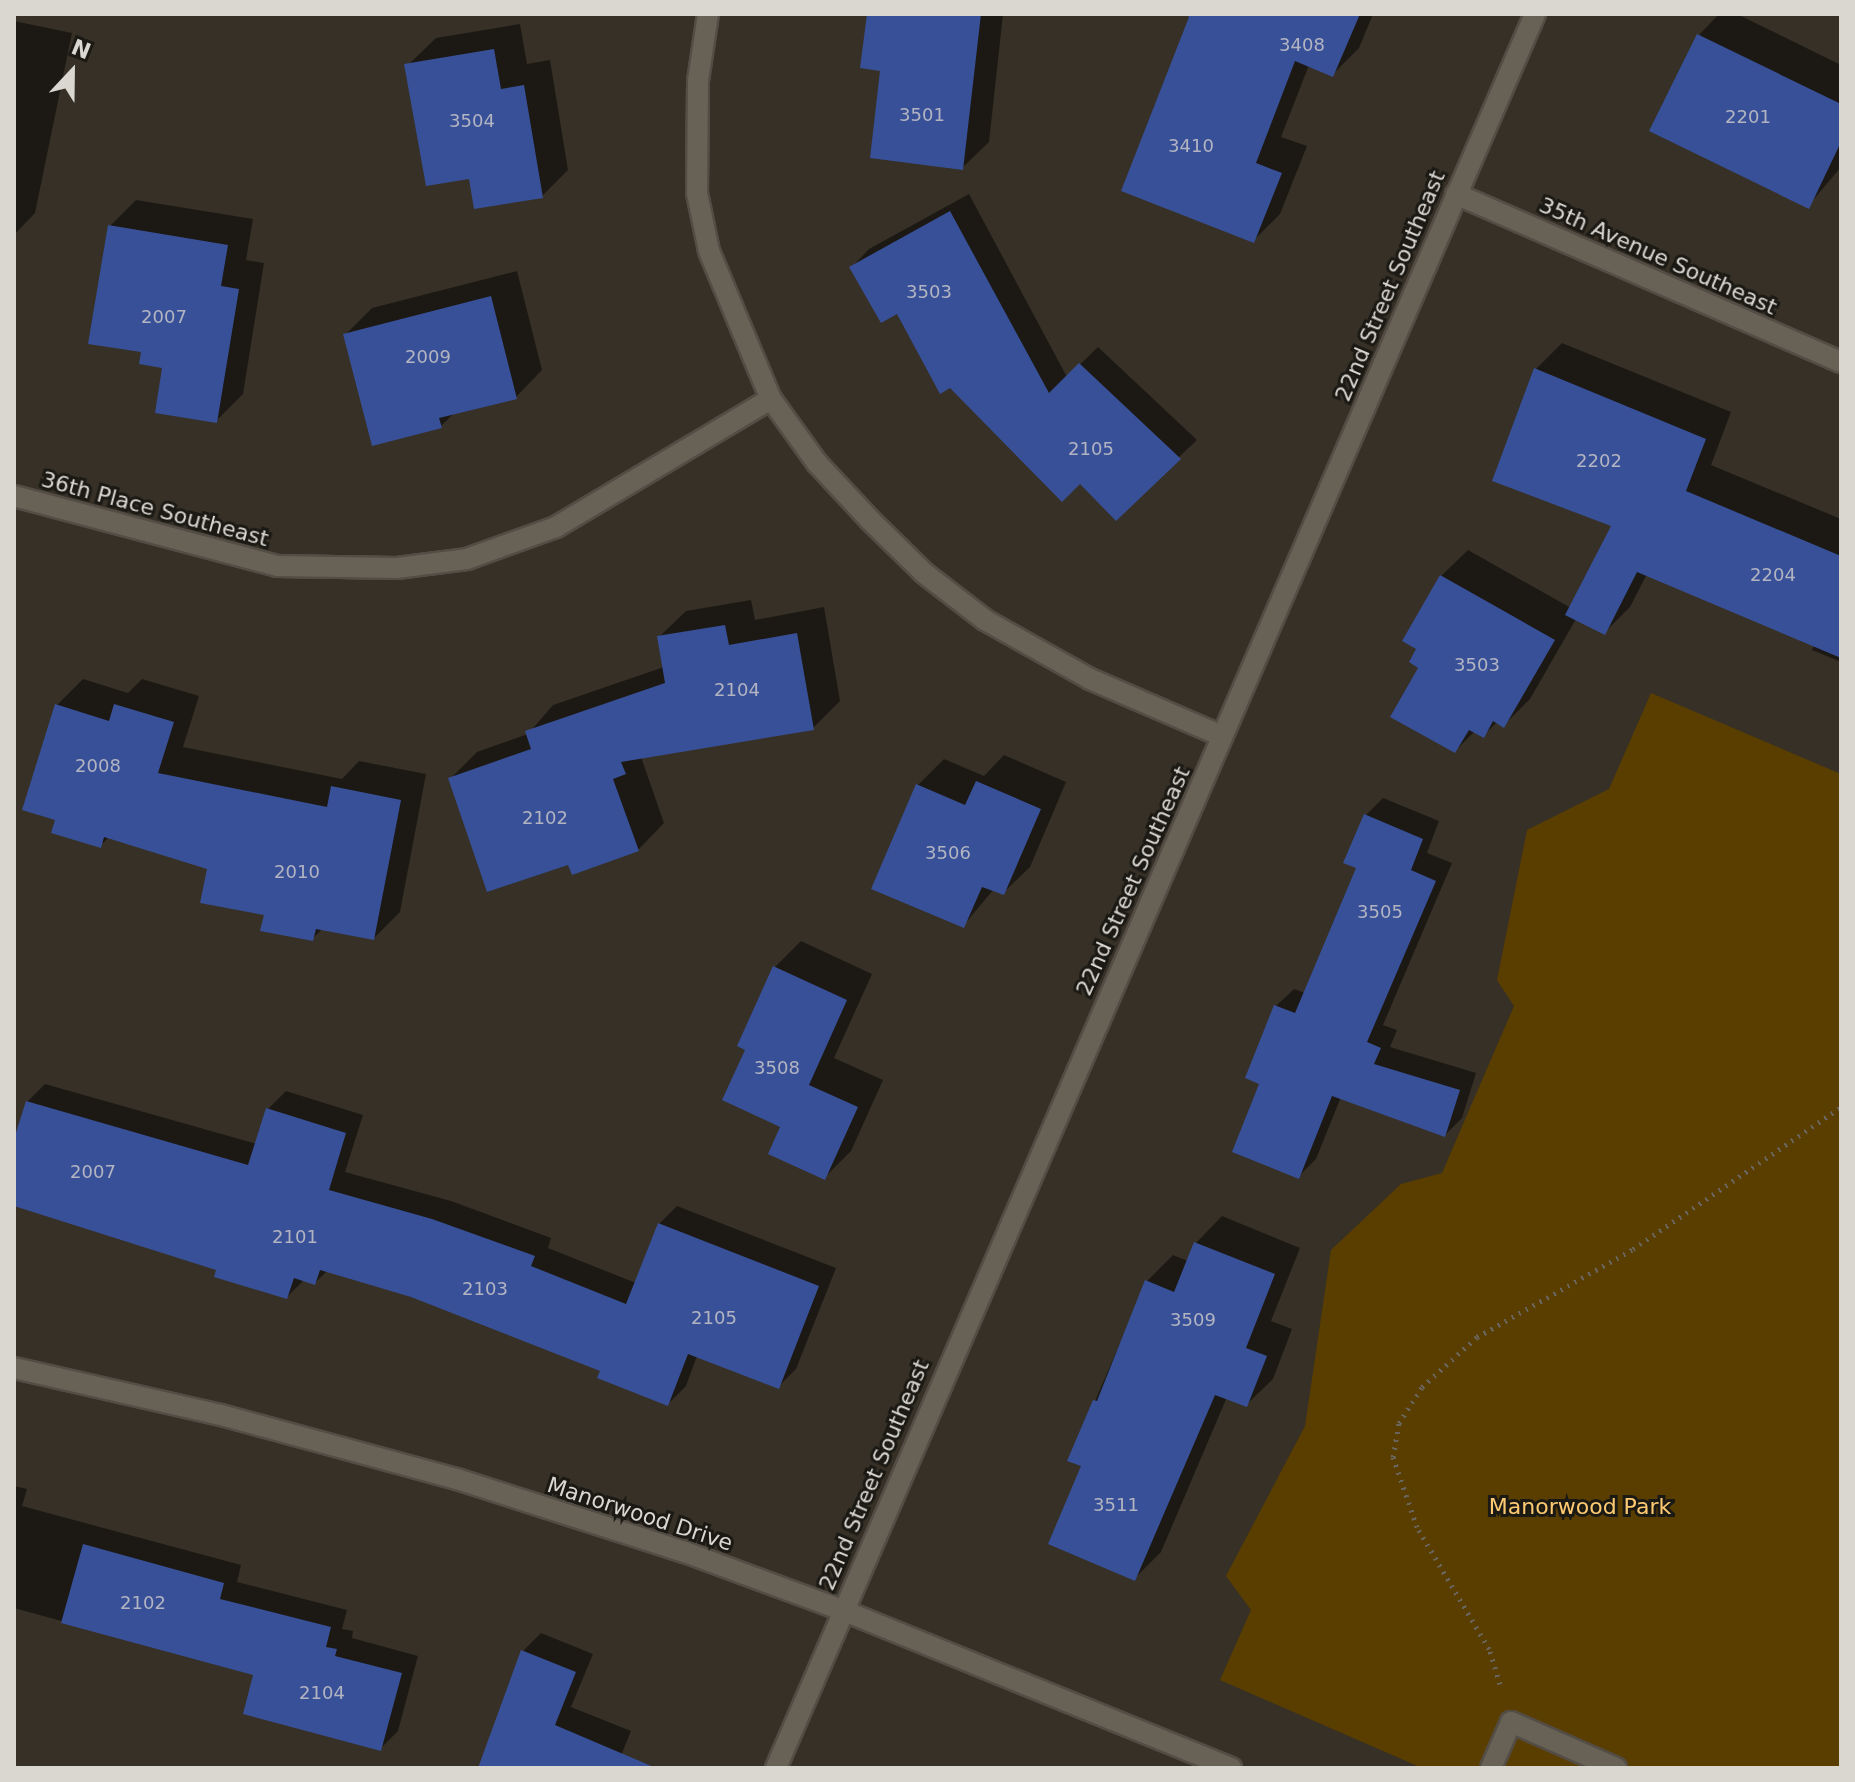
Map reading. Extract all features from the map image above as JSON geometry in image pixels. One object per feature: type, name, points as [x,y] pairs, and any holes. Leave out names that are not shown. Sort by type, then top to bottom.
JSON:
[{"type":"street","points":[[708,14],[698,81],[697,193],[709,251],[771,399],[817,463],[869,519],[924,573],[985,620],[1090,679],[1222,736]]},
{"type":"street","name":"22nd Street Southeast","points":[[776,1768],[1535,14]]},
{"type":"street","name":"35th Avenue Southeast","points":[[1456,194],[1841,362]]},
{"type":"street","name":"36th Place Southeast","points":[[14,496],[277,566],[397,568],[467,559],[556,527],[771,399]]},
{"type":"street","name":"Manorwood Drive","points":[[14,1368],[221,1415],[457,1479],[842,1610],[1231,1768]]},
{"type":"street","points":[[1491,1768],[1511,1722],[1616,1768]]},
{"type":"path","points":[[1511,1722],[1489,1649],[1417,1527],[1393,1457],[1399,1423],[1422,1387],[1477,1337],[1633,1249],[1841,1107]]},
{"type":"green space","name":"Manorwood Park","points":[[1651,693],[1841,774],[1841,1768],[1422,1768],[1220,1680],[1251,1610],[1226,1576],[1305,1426],[1331,1250],[1401,1184],[1442,1173],[1514,1006],[1497,980],[1527,830],[1609,789]]},
{"type":"building","points":[[867,14],[981,14],[963,170],[870,158],[880,71],[860,68]]},
{"type":"building","points":[[1184,14],[1360,14],[1333,77],[1295,61],[1256,163],[1282,173],[1254,243],[1121,191],[1189,17]]},
{"type":"building","points":[[1697,34],[1841,104],[1841,142],[1809,209],[1649,131]]},
{"type":"building","points":[[494,49],[501,89],[524,85],[543,198],[474,209],[469,179],[426,186],[404,64]]},
{"type":"building","points":[[950,211],[1049,393],[1079,363],[1181,459],[1116,521],[1080,484],[1062,502],[950,388],[940,394],[897,314],[881,323],[849,267]]},
{"type":"building","points":[[108,225],[228,245],[221,286],[239,289],[217,423],[155,413],[162,368],[139,364],[141,352],[88,344]]},
{"type":"building","points":[[491,296],[517,399],[439,418],[442,428],[372,446],[343,334]]},
{"type":"building","points":[[1534,368],[1706,439],[1686,491],[1841,556],[1841,658],[1637,572],[1605,635],[1565,615],[1611,526],[1492,481]]},
{"type":"building","points":[[1440,575],[1555,640],[1504,728],[1493,721],[1484,738],[1469,730],[1455,753],[1390,717],[1418,668],[1409,662],[1416,649],[1402,641]]},
{"type":"building","points":[[725,625],[729,645],[797,633],[814,730],[621,762],[626,774],[613,779],[639,851],[572,875],[568,865],[487,892],[448,778],[531,749],[525,731],[665,683],[657,636]]},
{"type":"building","points":[[55,704],[109,721],[114,704],[174,722],[158,773],[327,807],[331,786],[401,800],[374,940],[316,929],[313,941],[260,931],[264,915],[200,903],[207,869],[104,837],[101,848],[51,833],[55,820],[22,810]]},
{"type":"building","points":[[976,781],[1041,809],[1004,895],[982,887],[964,928],[871,889],[916,784],[965,805]]},
{"type":"building","points":[[1364,814],[1423,839],[1411,870],[1436,881],[1367,1042],[1381,1048],[1374,1064],[1460,1090],[1445,1137],[1332,1096],[1299,1179],[1232,1152],[1259,1084],[1245,1078],[1274,1005],[1295,1013],[1356,868],[1343,863]]},
{"type":"building","points":[[773,966],[847,1000],[809,1085],[858,1107],[825,1180],[768,1154],[780,1127],[722,1100],[745,1050],[737,1046]]},
{"type":"building","points":[[26,1101],[248,1165],[266,1108],[346,1133],[329,1190],[432,1219],[535,1256],[531,1266],[626,1304],[658,1223],[819,1286],[779,1389],[688,1354],[668,1406],[597,1378],[600,1371],[411,1297],[320,1270],[315,1285],[294,1278],[287,1299],[214,1277],[216,1270],[14,1206],[14,1139]]},
{"type":"building","points":[[1194,1242],[1275,1274],[1246,1348],[1267,1356],[1247,1407],[1215,1395],[1135,1581],[1048,1544],[1081,1466],[1067,1461],[1093,1400],[1097,1401],[1145,1280],[1174,1292]]},
{"type":"building","points":[[83,1544],[224,1583],[220,1599],[331,1627],[326,1647],[337,1649],[335,1656],[402,1673],[381,1751],[243,1714],[253,1675],[61,1623]]},
{"type":"building","points":[[521,1650],[576,1672],[555,1725],[656,1768],[478,1768]]}]
